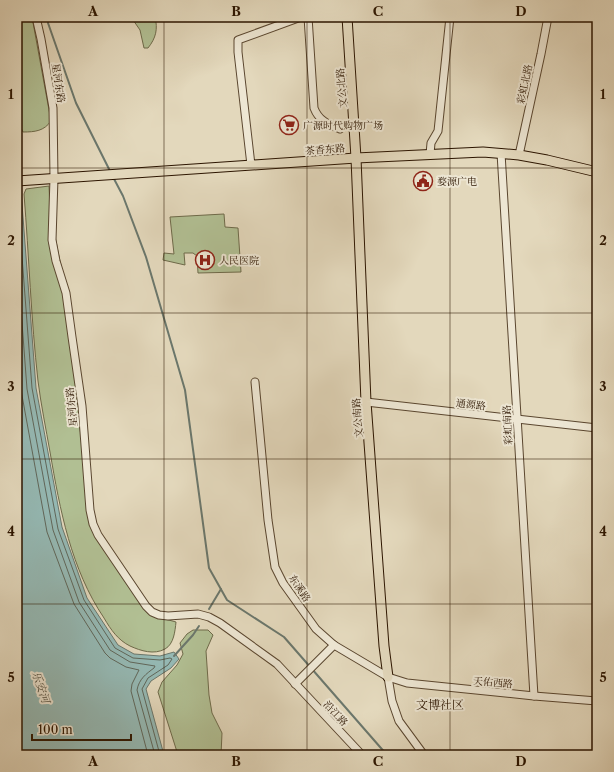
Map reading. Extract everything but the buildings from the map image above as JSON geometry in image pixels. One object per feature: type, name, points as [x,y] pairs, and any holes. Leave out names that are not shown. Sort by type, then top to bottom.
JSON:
[{"type":"main road","name":"文公北路","points":[[347,17],[356,158]]},
{"type":"main road","name":"茶香东路","points":[[17,181],[356,158],[483,152],[519,155],[597,172]]},
{"type":"main road","name":"文公南路","points":[[356,158],[366,402],[384,646],[388,677]]},
{"type":"street","name":"星河东路","points":[[36,17],[53,108],[54,178],[52,240],[56,261],[66,293],[72,330],[82,406],[90,510],[93,524],[98,535],[146,606],[152,612],[164,616],[198,614],[209,617],[220,623],[277,664],[295,684]]},
{"type":"street","points":[[251,165],[238,52],[238,40],[301,17]]},
{"type":"street","points":[[308,17],[314,108],[318,117],[322,121],[340,129]]},
{"type":"street","points":[[430,154],[431,143],[438,131],[450,17]]},
{"type":"street","name":"彩虹北路","points":[[519,155],[548,17]]},
{"type":"street","name":"彩虹南路","points":[[501,153],[534,696]]},
{"type":"street","points":[[597,204],[597,218]]},
{"type":"street","name":"东溪路","points":[[255,382],[268,520],[275,567],[283,583],[316,629],[334,645],[388,677]]},
{"type":"street","name":"通源路","points":[[366,402],[597,428]]},
{"type":"street","points":[[295,684],[334,645]]},
{"type":"street","points":[[388,677],[392,701],[399,721],[424,755]]},
{"type":"street","name":"天佑西路","points":[[388,677],[407,683],[427,686],[597,701]]},
{"type":"street","name":"沿江路","points":[[295,684],[362,755]]},
{"type":"green space","points":[[17,17],[32,17],[51,121],[42,129],[35,131],[23,132],[18,122]]},
{"type":"green space","points":[[131,17],[155,17],[156,33],[148,48],[144,48],[140,30]]},
{"type":"green space","points":[[49,186],[50,208],[70,306],[76,386],[91,525],[145,607],[165,619],[176,622],[172,641],[168,647],[161,651],[148,652],[134,648],[118,638],[112,631],[83,580],[68,538],[58,496],[38,381],[24,194],[26,189]]},
{"type":"green space","points":[[224,214],[225,227],[238,228],[241,272],[198,273],[197,256],[193,253],[184,253],[185,265],[163,260],[164,253],[174,254],[170,217]]},
{"type":"green space","points":[[193,630],[208,630],[213,635],[206,651],[209,695],[212,713],[222,733],[221,755],[178,755],[158,692],[162,682],[177,665],[183,654],[180,643],[187,634]]},
{"type":"water","name":"乐安河","points":[[17,138],[36,388],[62,527],[87,598],[118,645],[134,654],[160,656],[174,652],[179,659],[171,668],[151,681],[146,689],[164,755],[17,755]]},
{"type":"waterway","points":[[48,17],[48,23],[76,103],[111,173]]},
{"type":"waterway","points":[[113,177],[123,196],[146,257],[185,390],[209,568],[227,600],[284,637],[387,755]]},
{"type":"waterway","points":[[209,609],[221,589]]},
{"type":"waterway","points":[[174,656],[199,626]]},
{"type":"place","name":"广源时代购物广场","points":[[289,125]]},
{"type":"place","name":"婺源广电","points":[[423,181]]},
{"type":"place","name":"人民医院","points":[[205,260]]},
{"type":"district","name":"文博社区","points":[[440,705]]}]
